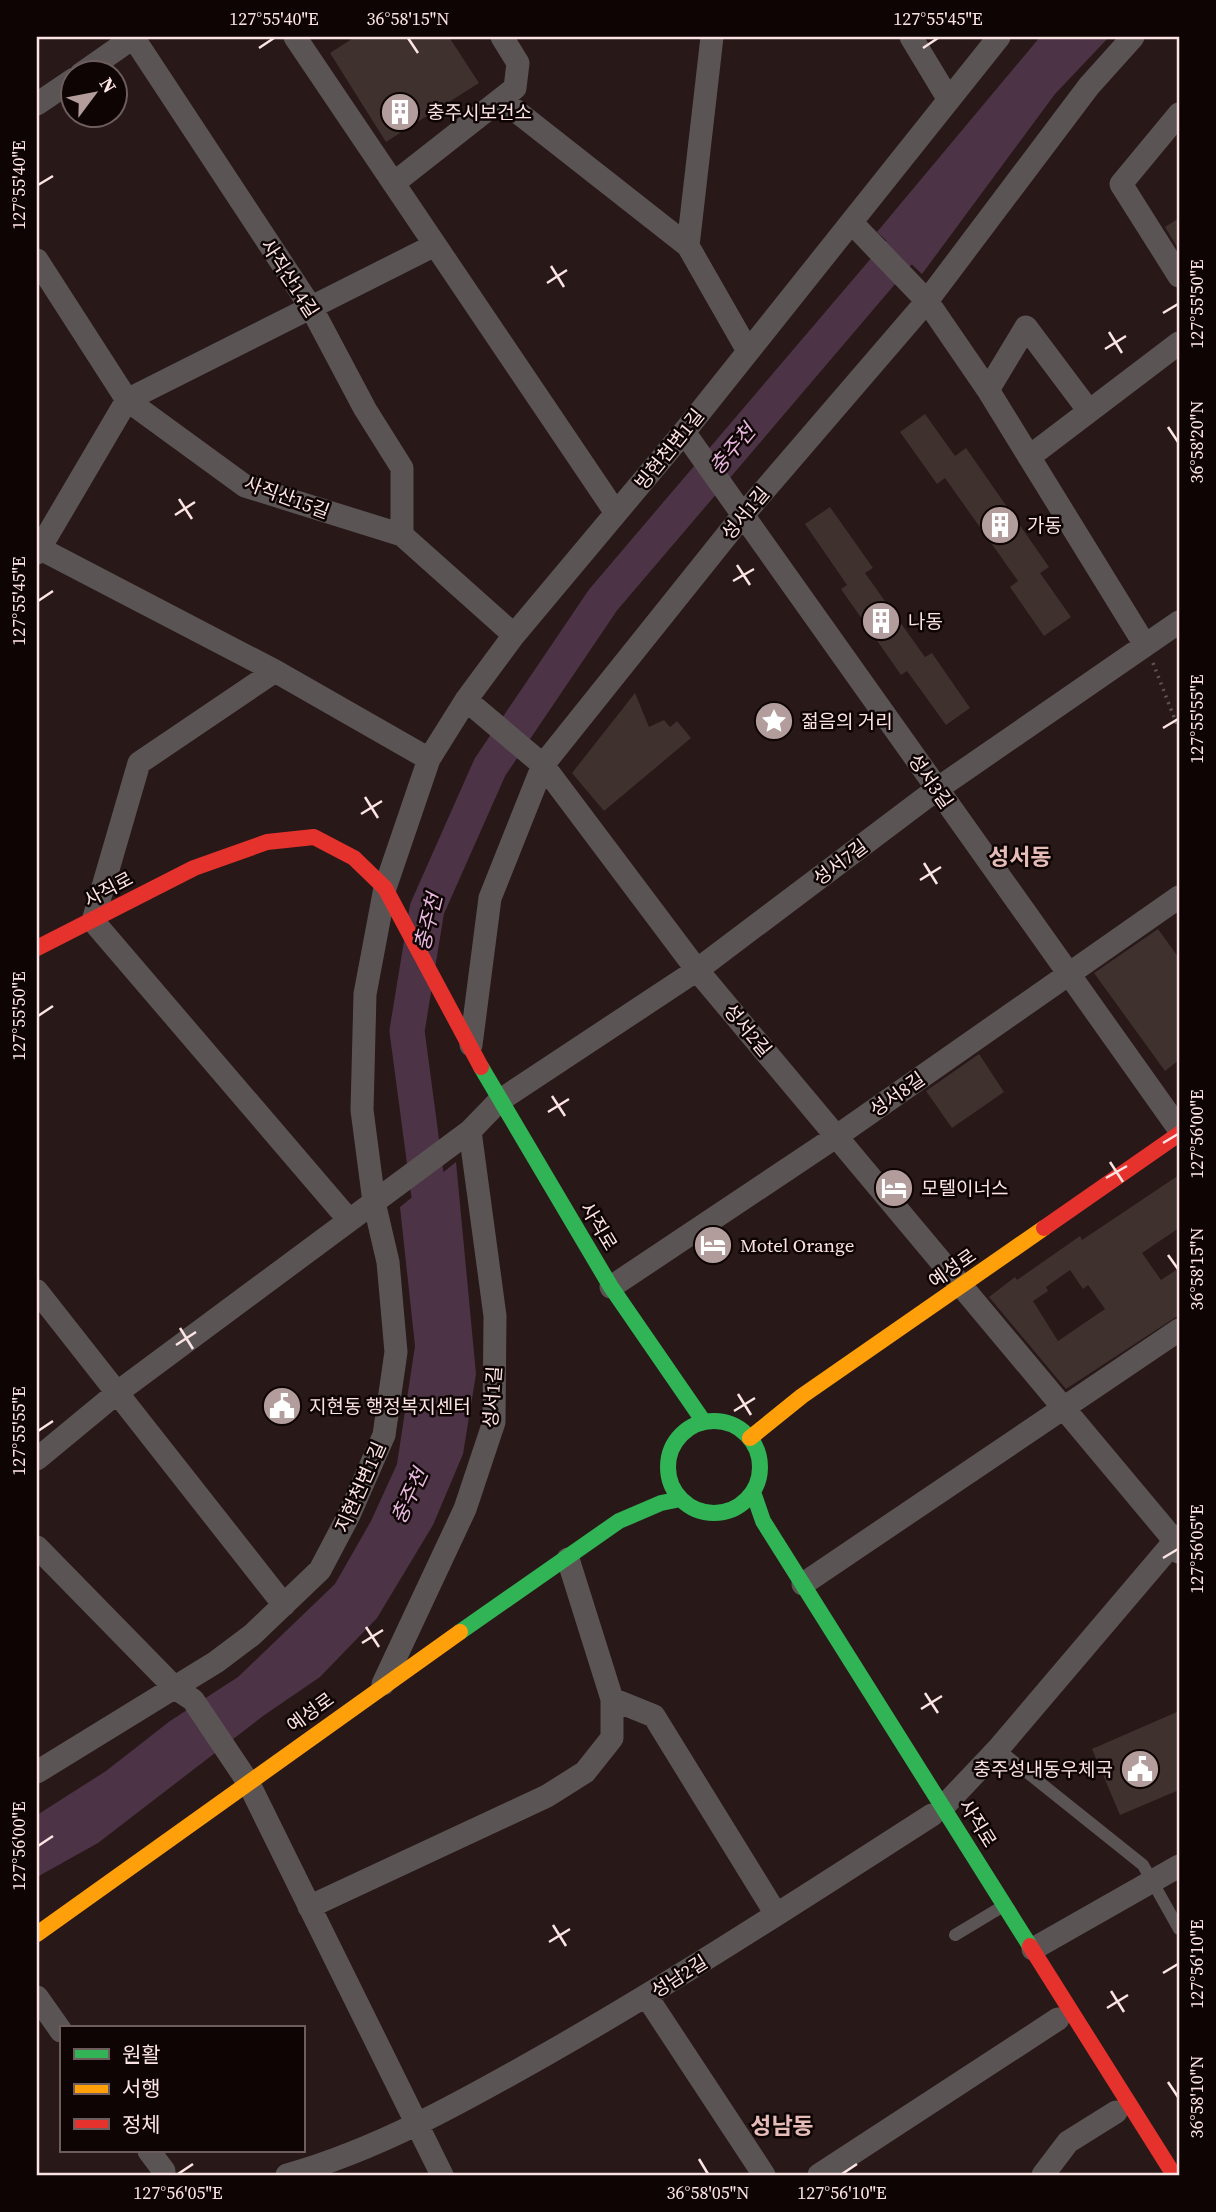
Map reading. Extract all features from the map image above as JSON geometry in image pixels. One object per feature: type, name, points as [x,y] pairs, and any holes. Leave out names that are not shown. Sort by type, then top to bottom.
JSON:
[{"type":"street","points":[[101,60],[133,37]]},
{"type":"street","name":"사직산14길","points":[[133,37],[312,309],[365,409],[402,468],[402,535]]},
{"type":"street","points":[[295,37],[616,513]]},
{"type":"street","points":[[394,183],[515,88],[519,64],[502,37]]},
{"type":"street","points":[[688,246],[712,37]]},
{"type":"street","points":[[911,37],[949,100]]},
{"type":"street","name":"빙현천변1길","points":[[385,888],[429,760],[466,700],[514,635],[853,224],[999,37]]},
{"type":"street","name":"성서1길","points":[[471,1045],[490,898],[543,765],[743,515],[927,301],[1089,86],[1133,37]]},
{"type":"street","points":[[37,104],[60,88]]},
{"type":"street","points":[[502,99],[688,246],[748,351]]},
{"type":"street","points":[[1179,114],[1121,184],[1179,276]]},
{"type":"street","points":[[853,224],[927,301],[988,390],[1145,645]]},
{"type":"street","points":[[429,760],[275,671],[38,550],[127,400],[435,245]]},
{"type":"street","name":"사직산15길","points":[[37,260],[127,400],[245,486],[402,535],[514,635]]},
{"type":"street","points":[[988,390],[1026,327],[1089,411]]},
{"type":"street","points":[[1030,457],[1179,344]]},
{"type":"street","name":"성서3길","points":[[684,432],[1179,1131]]},
{"type":"street","name":"성서7길","points":[[37,1459],[118,1392],[470,1131],[499,1101],[697,970],[937,789],[1179,622]]},
{"type":"street","points":[[275,671],[139,763],[93,921],[349,1220]]},
{"type":"street","name":"성서2길","points":[[466,700],[543,765],[697,970],[1061,1408],[1178,1543]]},
{"type":"street","name":"사직로","points":[[37,948],[194,868],[267,842],[314,837],[354,858],[385,888],[499,1101],[611,1287],[704,1422]]},
{"type":"street","name":"지현천변1길","points":[[37,1772],[184,1694],[284,1605],[320,1570],[349,1515],[384,1436],[396,1352],[388,1262],[374,1202],[362,1110],[365,993],[385,888]]},
{"type":"street","name":"성서8길","points":[[611,1287],[837,1136],[1179,897]]},
{"type":"street","name":"성서1길","points":[[383,1684],[465,1509],[494,1422],[495,1316],[470,1131]]},
{"type":"street","name":"예성로","points":[[750,1438],[802,1396],[961,1287],[1179,1131]]},
{"type":"street","points":[[37,1291],[284,1605]]},
{"type":"street","points":[[803,1584],[1179,1330]]},
{"type":"street","points":[[610,1527],[668,1467],[674,1444],[681,1434],[704,1422],[729,1423],[750,1438],[760,1464],[753,1492],[742,1518],[701,1511],[681,1499],[674,1489],[668,1467]]},
{"type":"street","name":"사직로","points":[[753,1492],[763,1521],[937,1811]]},
{"type":"street","points":[[610,1527],[658,1502],[681,1499]]},
{"type":"street","name":"사직로","points":[[742,1518],[999,1909],[1058,2020],[1156,2175]]},
{"type":"street","name":"예성로","points":[[37,1934],[383,1684],[568,1559],[610,1527]]},
{"type":"street","name":"성남2길","points":[[287,2175],[326,2164],[490,2086],[647,1997],[937,1811],[998,1749],[1178,1543]]},
{"type":"street","points":[[37,1547],[184,1694],[248,1783],[442,2175]]},
{"type":"street","points":[[309,1907],[547,1796],[585,1772],[612,1738],[612,1699],[568,1559]]},
{"type":"street","points":[[612,1699],[654,1716],[776,1914]]},
{"type":"street","points":[[1033,1948],[1179,1866]]},
{"type":"street","name":"사직로","points":[[999,1909],[1033,1948],[1174,2175]]},
{"type":"street","points":[[37,1997],[60,2030]]},
{"type":"street","points":[[647,1997],[764,2175]]},
{"type":"street","points":[[819,2175],[1058,2020]]},
{"type":"street","points":[[1043,2175],[1068,2141],[1116,2112]]},
{"type":"street","points":[[150,2152],[164,2171],[163,2175]]},
{"type":"lane","points":[[998,1749],[1143,1865],[1179,1929]]},
{"type":"lane","points":[[955,1935],[999,1909]]},
{"type":"path","points":[[1145,645],[1179,730]]},
{"type":"water","points":[[1040,37],[1109,37],[1055,94],[922,274],[877,232]]},
{"type":"water","points":[[456,1162],[476,1374],[463,1454],[433,1525],[377,1618],[320,1677],[263,1716],[98,1843],[37,1877],[37,1815],[106,1771],[170,1721],[238,1677],[335,1584],[371,1521],[397,1464],[415,1346],[400,1207]]},
{"type":"building","name":"충주시보건소","points":[[355,37],[449,37],[479,83],[386,142],[330,53]]},
{"type":"building","points":[[1179,218],[1179,250],[1165,227]]},
{"type":"building","name":"가동","points":[[925,414],[955,456],[966,448],[1049,567],[1040,573],[1071,617],[1044,636],[1010,587],[1018,581],[945,478],[937,484],[900,432]]},
{"type":"building","name":"나동","points":[[830,507],[873,568],[865,573],[925,657],[932,653],[970,708],[946,725],[907,671],[901,675],[841,589],[847,585],[805,524]]},
{"type":"building","points":[[635,693],[649,727],[664,720],[670,727],[677,721],[691,738],[604,811],[572,773]]},
{"type":"building","points":[[1158,929],[1179,958],[1179,1060],[1165,1071],[1094,973]]},
{"type":"building","points":[[979,1054],[1004,1092],[952,1128],[926,1091]]},
{"type":"building","points":[[1179,1175],[1179,1228],[1142,1253],[1161,1280],[1179,1268],[1179,1315],[1066,1389],[989,1297],[1015,1277],[1017,1280],[1080,1236],[1082,1240]],"holes":[[[1070,1270],[1083,1289],[1088,1285],[1105,1309],[1058,1341],[1033,1301],[1048,1291],[1046,1287]]]},
{"type":"building","name":"충주성내동우체국","points":[[1179,1711],[1179,1790],[1120,1815],[1092,1749]]},
{"type":"waterway","name":"충주천","points":[[434,1234],[407,1031],[427,909],[490,767],[603,600],[930,216]]},
{"type":"traffic: fast","points":[[481,1067],[611,1287],[704,1422]]},
{"type":"traffic: fast","points":[[714,1421],[732,1425],[746,1435],[756,1449],[760,1467],[756,1485],[746,1499],[732,1509],[714,1513],[696,1509],[682,1499],[672,1485],[668,1467],[672,1449],[682,1435],[696,1425],[714,1421]]},
{"type":"traffic: fast","points":[[753,1492],[763,1521],[1030,1946]]},
{"type":"traffic: fast","points":[[460,1632],[619,1521],[661,1503],[681,1499]]},
{"type":"traffic: slow","points":[[750,1438],[802,1396],[1044,1228]]},
{"type":"traffic: slow","points":[[37,1934],[460,1632]]},
{"type":"traffic: jam","points":[[37,948],[194,868],[267,842],[314,837],[354,858],[385,888],[481,1067]]},
{"type":"traffic: jam","points":[[1044,1228],[1179,1134]]},
{"type":"traffic: jam","points":[[1030,1946],[1174,2175]]},
{"type":"place","name":"충주시보건소","points":[[400,112]]},
{"type":"place","name":"가동","points":[[1000,525]]},
{"type":"place","name":"나동","points":[[881,621]]},
{"type":"place","name":"젊음의 거리","points":[[774,721]]},
{"type":"place","name":"모텔이너스","points":[[894,1188]]},
{"type":"place","name":"Motel Orange","points":[[713,1245]]},
{"type":"place","name":"지현동 행정복지센터","points":[[282,1406]]},
{"type":"place","name":"충주성내동우체국","points":[[1140,1769]]},
{"type":"district","name":"성서동","points":[[1020,857]]},
{"type":"district","name":"성남동","points":[[782,2126]]}]
